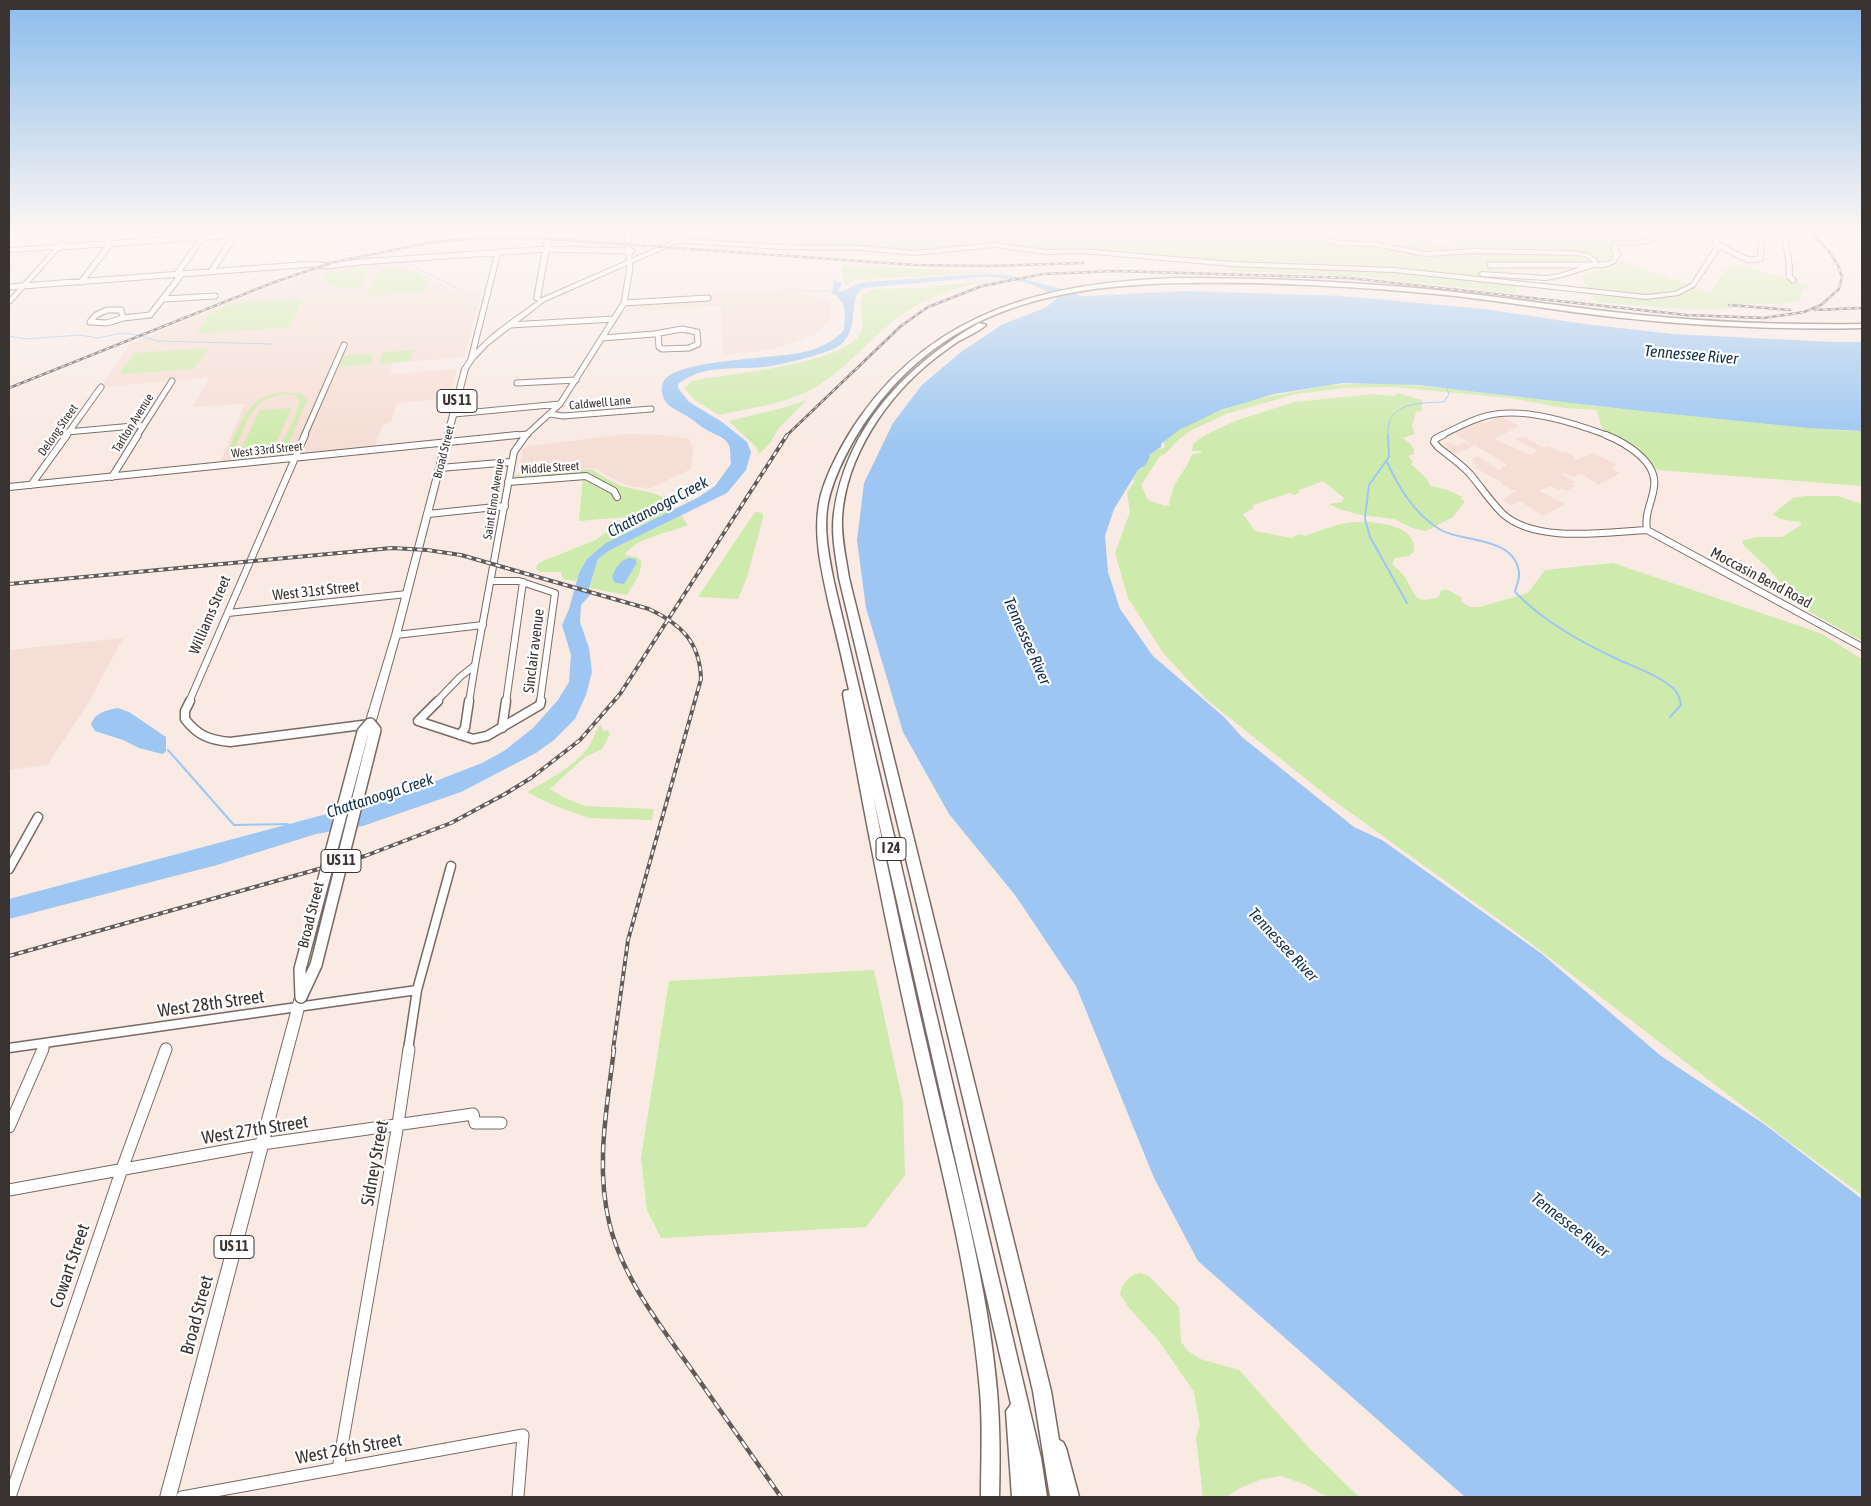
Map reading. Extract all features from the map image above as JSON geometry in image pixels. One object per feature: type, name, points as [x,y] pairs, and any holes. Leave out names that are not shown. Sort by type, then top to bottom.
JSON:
[{"type":"highway","name":"I 24","points":[[1027,303],[990,314],[961,328],[911,363],[882,394],[845,446],[822,508],[823,542],[829,582],[1032,1458],[1038,1497]]},
{"type":"highway","name":"I 24","points":[[1032,303],[976,328],[938,352],[902,384],[875,419],[857,450],[844,486],[838,513],[838,532],[844,578],[1042,1391],[1059,1497]]},
{"type":"highway","name":"I 24","points":[[1487,303],[1684,326],[1768,332],[1862,332]]},
{"type":"highway","name":"I 24","points":[[1532,303],[1696,322],[1790,327],[1862,326]]},
{"type":"highway","points":[[851,676],[847,690],[896,945],[979,1309],[991,1409],[990,1497]]},
{"type":"highway","points":[[1012,1375],[1021,1497]]},
{"type":"highway","points":[[1042,1391],[1070,1497]]},
{"type":"main road","name":"Broad Street","points":[[168,1497],[300,1002],[316,965],[375,730],[370,724],[407,594],[465,369],[471,359],[486,344],[539,303]]},
{"type":"street","points":[[122,318],[121,310],[101,311],[90,322],[106,322],[150,315],[160,303]]},
{"type":"street","points":[[471,359],[485,303]]},
{"type":"street","name":"Saint Elmo Avenue","points":[[460,735],[465,728],[505,506],[511,462],[517,446],[560,404],[623,303]]},
{"type":"street","points":[[510,325],[614,319]]},
{"type":"street","points":[[602,338],[695,330],[697,332],[698,344],[689,348],[662,349],[659,347],[658,334]]},
{"type":"street","name":"Williams Street","points":[[344,345],[185,711],[185,719],[199,735],[208,740],[230,742],[370,724]]},
{"type":"street","points":[[517,383],[576,380]]},
{"type":"street","name":"Tarlton Avenue","points":[[112,477],[172,381]]},
{"type":"street","name":"Delong Street","points":[[31,485],[101,386]]},
{"type":"street","points":[[454,414],[560,404]]},
{"type":"street","name":"Caldwell Lane","points":[[550,414],[564,416],[652,409]]},
{"type":"street","points":[[1519,413],[1549,417],[1600,432],[1636,454],[1652,472],[1655,485],[1645,517],[1647,530],[1562,534],[1539,530],[1516,522],[1502,513],[1469,473],[1438,447],[1434,442],[1435,438],[1482,417],[1519,413]]},
{"type":"street","points":[[68,432],[144,425]]},
{"type":"street","name":"West 33rd Street","points":[[9,487],[528,434]]},
{"type":"street","points":[[440,468],[511,462]]},
{"type":"street","name":"Middle Street","points":[[508,482],[586,476],[614,491],[617,497]]},
{"type":"street","points":[[428,514],[505,506]]},
{"type":"street","name":"Moccasin Bend Road","points":[[1647,530],[1862,647]]},
{"type":"street","name":"Sinclair avenue","points":[[475,665],[460,677],[418,721],[474,739],[487,736],[540,705],[555,593],[550,589],[523,582],[507,579],[491,580]]},
{"type":"street","points":[[502,728],[523,582]]},
{"type":"street","name":"West 31st Street","points":[[228,613],[407,594]]},
{"type":"street","points":[[396,635],[483,625]]},
{"type":"street","points":[[9,869],[38,817]]},
{"type":"street","name":"Sidney Street","points":[[338,1469],[398,1124],[416,990],[451,866]]},
{"type":"street","name":"West 28th Street","points":[[9,1048],[300,1002],[416,990]]},
{"type":"street","points":[[9,1127],[46,1043]]},
{"type":"street","name":"Cowart Street","points":[[10,1497],[122,1170],[166,1048]]},
{"type":"street","name":"West 27th Street","points":[[9,1190],[262,1144],[398,1124],[473,1114],[476,1123],[501,1122]]},
{"type":"street","name":"West 26th Street","points":[[182,1497],[523,1435],[518,1497]]},
{"type":"shaded area","points":[[229,303],[478,303],[464,357],[393,363],[389,374],[457,369],[450,398],[397,403],[391,423],[383,424],[374,449],[300,455],[335,368],[331,368],[292,455],[220,462],[245,404],[192,407],[209,378],[101,387],[129,345]]},
{"type":"shaded area","points":[[629,303],[829,303],[832,312],[829,322],[817,333],[787,345],[769,350],[723,355],[721,306],[624,312]]},
{"type":"shaded area","points":[[1501,416],[1520,426],[1494,439],[1530,455],[1538,450],[1514,439],[1524,437],[1544,448],[1549,446],[1563,453],[1566,452],[1575,457],[1573,458],[1576,460],[1593,453],[1617,465],[1612,469],[1620,473],[1599,485],[1581,473],[1574,477],[1564,473],[1561,474],[1575,482],[1572,484],[1575,486],[1566,491],[1550,486],[1539,491],[1565,504],[1543,516],[1520,501],[1511,506],[1502,500],[1517,490],[1511,490],[1503,483],[1474,467],[1478,465],[1472,462],[1475,461],[1472,459],[1478,456],[1499,470],[1507,465],[1475,445],[1455,454],[1440,446],[1449,442],[1457,446],[1465,442],[1469,444],[1453,433],[1480,420],[1486,423]]},
{"type":"shaded area","points":[[629,434],[664,435],[689,439],[693,449],[691,469],[651,488],[633,487],[621,483],[596,469],[588,468],[518,474],[523,449],[528,446]]},
{"type":"shaded area","points":[[123,638],[89,702],[47,765],[9,770],[9,650]]},
{"type":"green space","points":[[232,303],[300,303],[289,327],[197,334],[209,314]]},
{"type":"green space","points":[[861,303],[920,303],[891,323],[837,372],[814,388],[792,398],[719,415],[696,401],[684,388],[692,381],[803,362],[844,348],[860,335],[862,328]]},
{"type":"green space","points":[[1613,303],[1783,303],[1747,304],[1720,309]]},
{"type":"green space","points":[[208,348],[194,369],[119,374],[135,353]]},
{"type":"green space","points":[[414,350],[410,361],[379,364],[383,352]]},
{"type":"green space","points":[[374,353],[370,364],[339,367],[344,356]]},
{"type":"green space","points":[[1389,383],[1798,427],[1862,431],[1862,486],[1658,470],[1603,432],[1597,410],[1565,408],[1510,398],[1391,387],[1346,388],[1296,394],[1226,414],[1192,430],[1160,456],[1141,485],[1148,500],[1165,506],[1170,505],[1169,500],[1174,488],[1192,454],[1201,453],[1201,451],[1192,451],[1193,444],[1203,436],[1235,421],[1294,402],[1373,394],[1393,396],[1398,393],[1422,400],[1422,411],[1416,412],[1412,427],[1415,434],[1403,438],[1414,449],[1414,454],[1408,456],[1413,462],[1411,464],[1426,478],[1431,486],[1448,490],[1462,497],[1461,499],[1465,501],[1453,517],[1426,531],[1412,528],[1394,519],[1361,515],[1339,509],[1329,504],[1342,502],[1344,498],[1323,481],[1299,490],[1300,492],[1294,495],[1290,493],[1253,505],[1254,508],[1243,514],[1255,531],[1291,538],[1299,534],[1305,536],[1350,522],[1374,522],[1398,528],[1407,533],[1413,541],[1414,551],[1409,556],[1395,558],[1392,564],[1405,577],[1414,594],[1424,600],[1439,597],[1441,590],[1448,590],[1462,598],[1461,602],[1470,607],[1480,607],[1528,593],[1545,570],[1613,563],[1820,633],[1862,659],[1862,1195],[1787,1140],[1520,935],[1326,795],[1206,699],[1164,654],[1128,598],[1115,553],[1130,512],[1127,492],[1135,481],[1133,479],[1138,470],[1142,469],[1150,457],[1149,455],[1157,449],[1165,448],[1164,441],[1201,418],[1252,400],[1329,385]]},
{"type":"green space","points":[[284,392],[302,394],[307,401],[285,452],[279,453],[279,451],[249,459],[234,457],[230,453],[230,446],[244,417],[255,403],[272,394]],"holes":[[[286,394],[297,396],[300,402],[291,427],[276,447],[254,455],[245,455],[237,452],[236,445],[253,410],[259,404],[275,396]]]},
{"type":"green space","points":[[807,400],[778,429],[771,442],[759,454],[756,447],[729,421],[786,407]]},
{"type":"green space","points":[[292,408],[275,445],[241,449],[260,410]]},
{"type":"green space","points":[[591,469],[622,486],[661,496],[673,505],[669,507],[675,510],[633,529],[604,546],[582,568],[576,581],[563,579],[561,572],[540,572],[536,569],[537,565],[543,561],[596,540],[626,517],[579,521],[583,478],[514,485],[515,475]]},
{"type":"green space","points":[[1837,496],[1862,504],[1862,641],[1803,608],[1767,567],[1744,546],[1742,541],[1757,537],[1782,537],[1800,526],[1802,524],[1800,522],[1780,519],[1773,514],[1793,498]]},
{"type":"green space","points":[[755,512],[763,513],[763,518],[747,577],[738,599],[698,597]]},
{"type":"green space","points":[[681,515],[688,525],[644,540],[629,549],[625,555],[637,557],[641,561],[641,566],[637,579],[627,595],[589,588],[598,559],[610,550]],"holes":[[[629,558],[633,558],[624,584],[619,584],[612,577],[619,564]]]},
{"type":"green space","points":[[601,724],[603,731],[608,730],[610,734],[602,749],[585,757],[550,789],[584,806],[654,809],[652,820],[589,818],[555,806],[527,792],[575,762],[588,748]]},
{"type":"green space","points":[[874,970],[903,1103],[905,1175],[866,1227],[661,1238],[647,1210],[641,1158],[669,981]]},
{"type":"green space","points":[[1140,1273],[1149,1276],[1179,1307],[1181,1342],[1188,1351],[1200,1359],[1239,1370],[1310,1449],[1359,1497],[1328,1497],[1302,1483],[1280,1476],[1259,1480],[1238,1489],[1226,1497],[1203,1497],[1196,1437],[1200,1426],[1194,1392],[1159,1341],[1129,1308],[1120,1294],[1127,1280]]},
{"type":"water","points":[[842,303],[854,303],[850,332],[845,340],[831,350],[770,366],[719,369],[698,373],[678,384],[678,388],[689,402],[722,422],[747,442],[751,452],[746,470],[727,493],[610,550],[598,559],[589,588],[590,595],[581,605],[580,622],[589,648],[592,672],[586,695],[575,719],[554,740],[536,753],[461,792],[363,826],[316,834],[217,865],[9,919],[9,899],[405,793],[482,763],[504,751],[533,728],[558,700],[569,682],[571,655],[562,625],[569,609],[579,573],[587,559],[606,543],[699,497],[715,486],[731,464],[730,447],[725,440],[674,409],[665,401],[662,388],[666,378],[676,372],[711,363],[791,354],[821,347],[836,338],[844,330]]},
{"type":"water","name":"Tennessee River","points":[[1051,303],[1422,303],[1484,309],[1585,324],[1673,334],[1862,342],[1862,431],[1808,428],[1642,411],[1418,385],[1343,383],[1274,394],[1221,410],[1179,430],[1161,444],[1161,447],[1149,455],[1150,457],[1145,466],[1138,470],[1114,509],[1105,536],[1108,572],[1120,609],[1153,656],[1224,717],[1242,737],[1354,827],[1382,840],[1542,954],[1661,1056],[1764,1124],[1862,1199],[1862,1497],[1465,1497],[1198,1261],[1154,1178],[1076,986],[1015,895],[949,814],[903,732],[866,608],[857,540],[864,483],[893,423],[922,385],[961,352],[1003,324],[1045,308]]},
{"type":"water","points":[[629,558],[635,559],[637,563],[624,584],[615,583],[612,577],[616,568],[620,563]]},
{"type":"water","points":[[118,708],[129,712],[166,737],[166,752],[162,754],[139,748],[123,740],[95,731],[91,725],[98,715]]},
{"type":"waterway","points":[[9,336],[25,339],[80,335],[97,338],[123,333],[138,335]]},
{"type":"waterway","points":[[141,336],[157,341],[272,344]]},
{"type":"waterway","points":[[1388,436],[1392,416],[1398,411],[1415,404],[1444,402],[1449,394],[1446,386]]},
{"type":"waterway","points":[[1365,517],[1369,485],[1389,457],[1388,436]]},
{"type":"waterway","points":[[1387,462],[1408,499],[1430,523],[1448,533],[1485,542],[1508,552],[1515,561],[1519,573],[1515,592],[1537,612],[1575,637],[1652,675],[1673,688],[1681,705],[1670,717]]},
{"type":"waterway","points":[[1365,519],[1370,537],[1407,603]]},
{"type":"waterway","points":[[168,750],[234,825],[288,824],[289,826]]},
{"type":"railway","points":[[9,388],[221,303]]},
{"type":"railway","points":[[787,435],[901,326],[928,307],[938,303]]},
{"type":"railway","points":[[1579,303],[1686,315],[1764,318],[1804,312],[1823,303]]},
{"type":"railway","points":[[1729,305],[1790,310]]},
{"type":"railway","points":[[1815,310],[1862,308]]},
{"type":"railway","points":[[668,620],[787,435]]},
{"type":"railway","points":[[9,584],[392,548],[427,550],[461,555],[649,609],[668,620]]},
{"type":"railway","points":[[9,956],[365,856],[451,823],[531,778],[580,740],[620,694],[668,620]]},
{"type":"railway","points":[[613,1050],[628,940],[701,679],[700,666],[693,645],[687,636],[668,620]]},
{"type":"railway","points":[[614,1049],[604,1138],[603,1182],[610,1226],[616,1246],[645,1303],[781,1497]]},
{"type":"water label","name":"Chattanooga Creek","points":[[658,507]]},
{"type":"water label","name":"Chattanooga Creek","points":[[380,796]]}]
